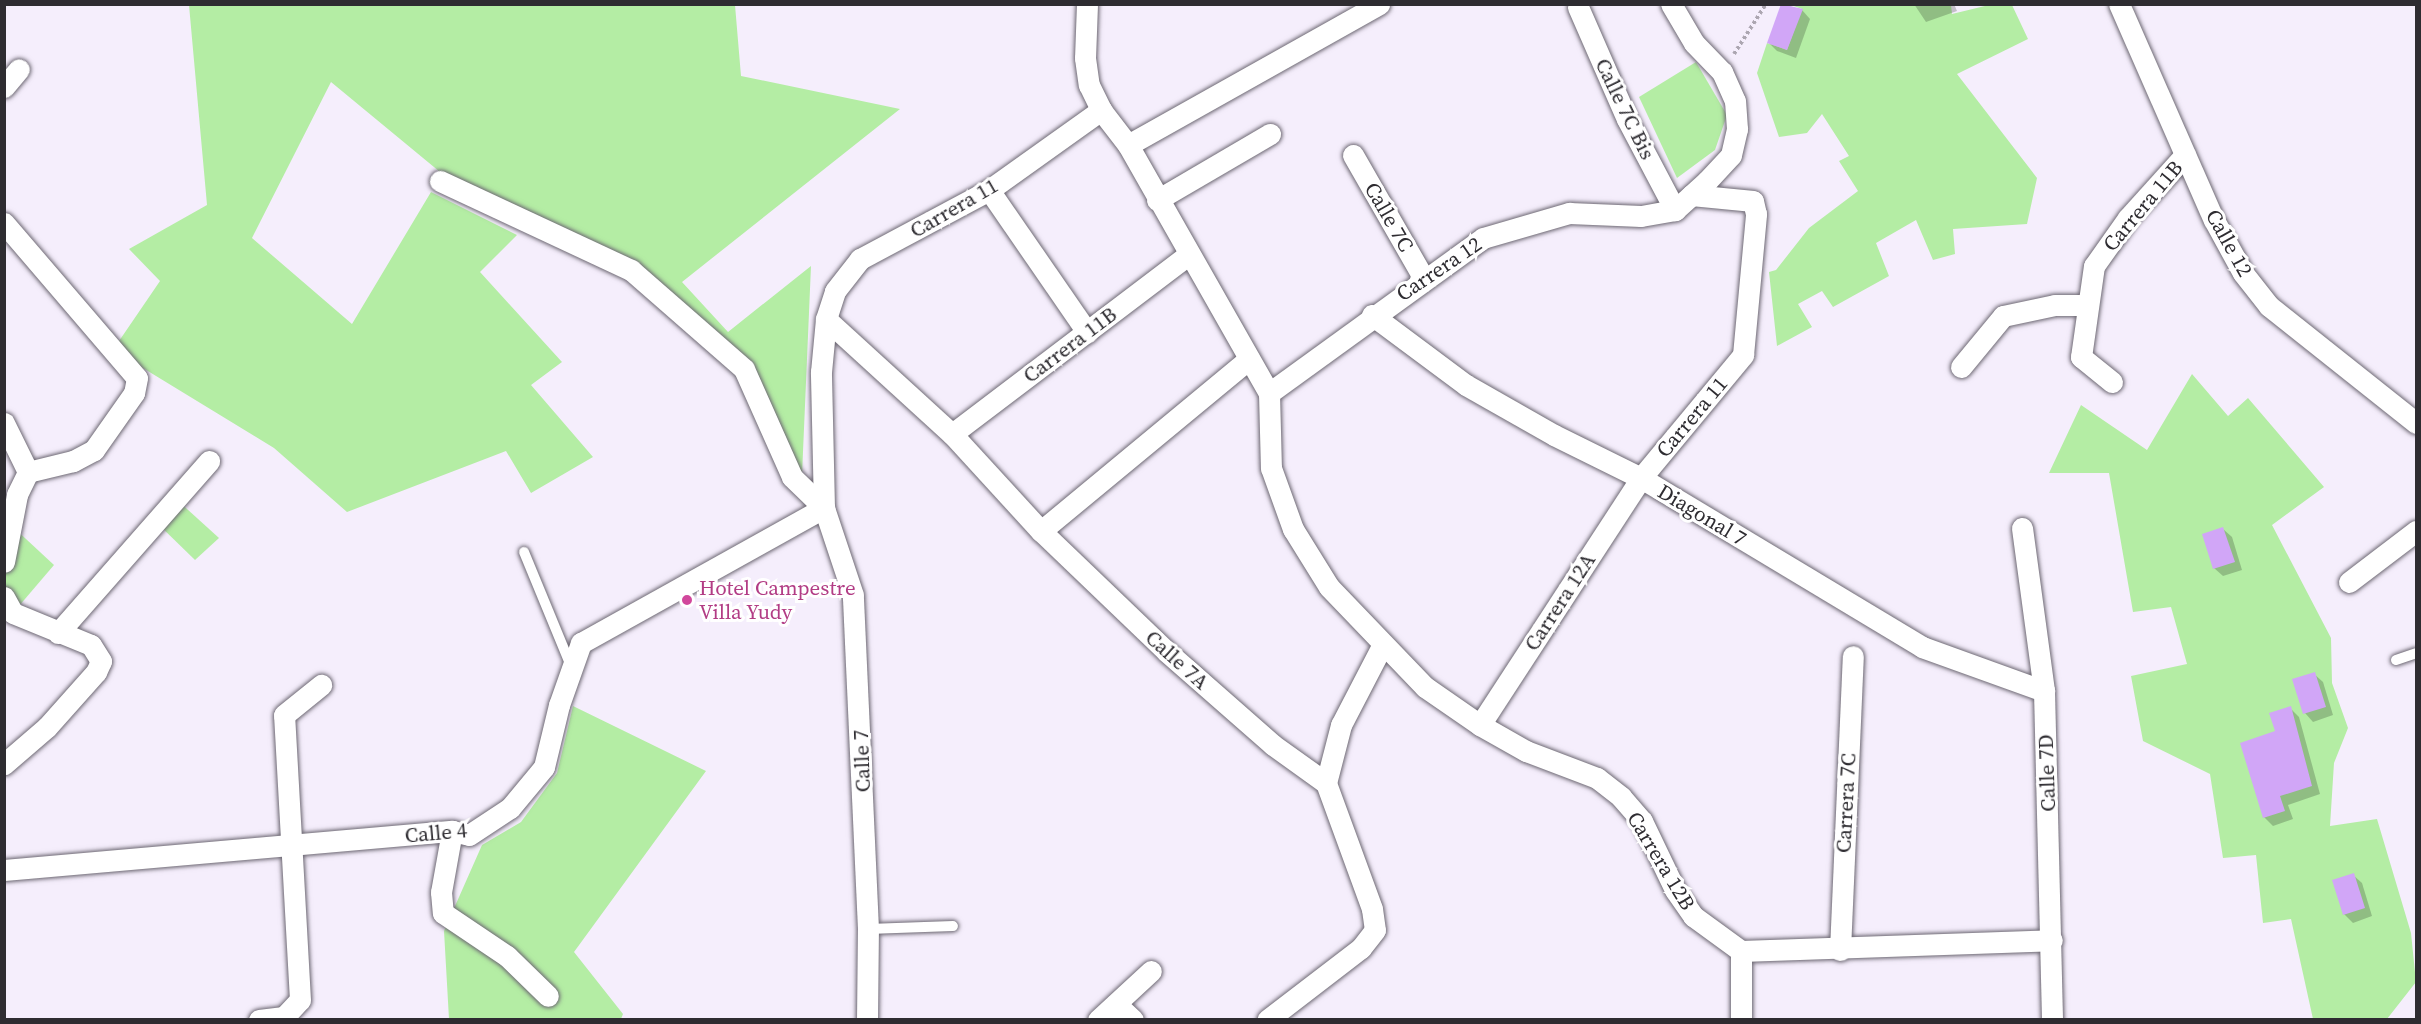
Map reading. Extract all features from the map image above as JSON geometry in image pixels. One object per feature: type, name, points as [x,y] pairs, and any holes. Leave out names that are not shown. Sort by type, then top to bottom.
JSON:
[{"type":"street","points":[[1087,4],[1085,58],[1089,85],[1101,110],[1128,145],[1188,255],[1269,393]]},
{"type":"street","points":[[1128,145],[1379,4]]},
{"type":"street","points":[[1671,4],[1694,43],[1722,72],[1735,101],[1737,129],[1731,155],[1683,203]]},
{"type":"street","name":"Calle 12","points":[[2119,4],[2214,220],[2243,273],[2270,306],[2416,423]]},
{"type":"street","name":"Calle 7C Bis","points":[[1578,7],[1627,119],[1683,203]]},
{"type":"street","points":[[4,87],[19,69]]},
{"type":"street","name":"Carrera 11","points":[[824,508],[821,372],[826,320],[835,291],[860,260],[989,190],[1101,110]]},
{"type":"street","points":[[1157,200],[1270,134]]},
{"type":"street","name":"Calle 7C","points":[[1353,155],[1424,279]]},
{"type":"street","name":"Carrera 11B","points":[[2112,382],[2080,357],[2094,266],[2128,218],[2185,155]]},
{"type":"street","points":[[440,181],[631,270],[744,369],[792,477],[824,508]]},
{"type":"street","points":[[989,190],[1087,332]]},
{"type":"street","name":"Carrera 12","points":[[1269,393],[1372,315],[1483,238],[1538,219],[1569,213],[1641,216],[1683,203],[1753,201],[1756,214],[1743,355]]},
{"type":"street","points":[[4,223],[137,378],[134,393],[94,450],[74,461],[28,472]]},
{"type":"street","name":"Carrera 11B","points":[[952,434],[1188,255]]},
{"type":"street","points":[[1961,367],[2003,316],[2055,305],[2088,305]]},
{"type":"street","name":"Diagonal 7","points":[[1372,315],[1466,385],[1554,435],[1641,478],[1922,647],[2044,691]]},
{"type":"street","name":"Calle 7A","points":[[826,320],[952,434],[1041,531],[1166,651],[1273,745],[1326,783]]},
{"type":"street","name":"Carrera 11","points":[[1641,478],[1743,355]]},
{"type":"street","points":[[1041,531],[1249,359]]},
{"type":"street","name":"Carrera 12B","points":[[1269,393],[1271,468],[1293,529],[1329,588],[1425,687],[1480,725],[1526,751],[1597,778],[1621,797],[1642,821],[1675,891],[1693,916],[1741,951]]},
{"type":"street","points":[[4,423],[28,472]]},
{"type":"street","points":[[57,633],[209,461]]},
{"type":"street","points":[[4,562],[17,495],[28,472]]},
{"type":"street","name":"Carrera 12A","points":[[1480,725],[1641,478]]},
{"type":"street","name":"Calle 4","points":[[4,870],[292,847],[452,831],[469,835],[510,808],[544,767],[581,643],[824,508]]},
{"type":"street","name":"Calle 7","points":[[824,508],[853,595],[868,929],[867,1020]]},
{"type":"street","name":"Calle 7D","points":[[2022,528],[2044,691],[2052,940],[2052,1020]]},
{"type":"street","points":[[2349,582],[2416,531]]},
{"type":"street","points":[[4,597],[13,613],[57,633],[91,645],[101,661],[96,672],[47,727],[4,764]]},
{"type":"street","points":[[1267,1020],[1361,948],[1375,930],[1372,909],[1326,783],[1341,725],[1383,644]]},
{"type":"street","name":"Carrera 7C","points":[[1839,950],[1853,656]]},
{"type":"street","points":[[259,1020],[284,1017],[300,999],[284,715],[321,685]]},
{"type":"street","points":[[452,831],[441,892],[443,913],[507,956],[548,996]]},
{"type":"street","points":[[292,847],[304,1020]]},
{"type":"street","points":[[1741,1020],[1741,951],[1839,950],[2052,940]]},
{"type":"street","points":[[1098,1020],[1151,971]]},
{"type":"street","points":[[1116,1004],[1133,1020]]},
{"type":"lane","points":[[524,552],[572,668]]},
{"type":"lane","points":[[2396,660],[2416,653]]},
{"type":"lane","points":[[868,929],[953,926]]},
{"type":"path","points":[[1722,72],[1766,4]]},
{"type":"green space","points":[[189,5],[735,5],[741,76],[900,109],[682,282],[728,332],[811,266],[802,475],[752,361],[744,363],[632,265],[440,172],[331,82],[252,238],[352,324],[431,192],[517,235],[480,272],[562,362],[531,385],[593,457],[531,493],[506,451],[347,512],[274,448],[138,365],[117,344],[160,281],[129,249],[207,205]]},
{"type":"green space","points":[[1791,5],[1951,5],[1952,14],[1989,5],[2012,5],[2028,39],[1957,74],[2037,178],[2027,224],[1953,229],[1955,254],[1933,260],[1916,220],[1876,243],[1889,276],[1833,307],[1822,291],[1798,304],[1812,327],[1777,346],[1769,272],[1776,270],[1809,228],[1858,191],[1839,161],[1849,156],[1822,114],[1807,133],[1779,137],[1757,73],[1767,43],[1787,50],[1802,9]]},
{"type":"green space","points":[[1696,62],[1727,115],[1715,150],[1677,178],[1639,97]]},
{"type":"green space","points":[[2192,374],[2228,416],[2248,398],[2324,487],[2272,525],[2331,638],[2332,683],[2348,728],[2334,763],[2330,826],[2377,819],[2411,933],[2416,982],[2387,1019],[2313,1019],[2291,919],[2263,923],[2256,855],[2223,858],[2210,774],[2143,741],[2131,676],[2187,664],[2171,607],[2133,612],[2109,473],[2049,473],[2081,405],[2147,450]]},
{"type":"green space","points":[[176,499],[219,538],[195,560],[156,522]]},
{"type":"green space","points":[[12,526],[54,565],[13,613],[5,597],[5,562]]},
{"type":"green space","points":[[573,706],[706,771],[574,952],[623,1014],[621,1019],[449,1019],[444,931],[482,845],[521,822],[557,773]]},
{"type":"building","points":[[1781,4],[1803,9],[1787,50],[1767,43]]},
{"type":"building","points":[[2223,527],[2235,562],[2213,569],[2202,534]]},
{"type":"building","points":[[2315,672],[2326,707],[2303,714],[2292,679]]},
{"type":"building","points":[[2291,706],[2312,786],[2280,796],[2285,811],[2263,818],[2240,743],[2275,731],[2269,713]]},
{"type":"building","points":[[2354,873],[2365,908],[2343,915],[2332,880]]},
{"type":"place","name":"Hotel Campestre Villa Yudy","points":[[687,600]]}]
